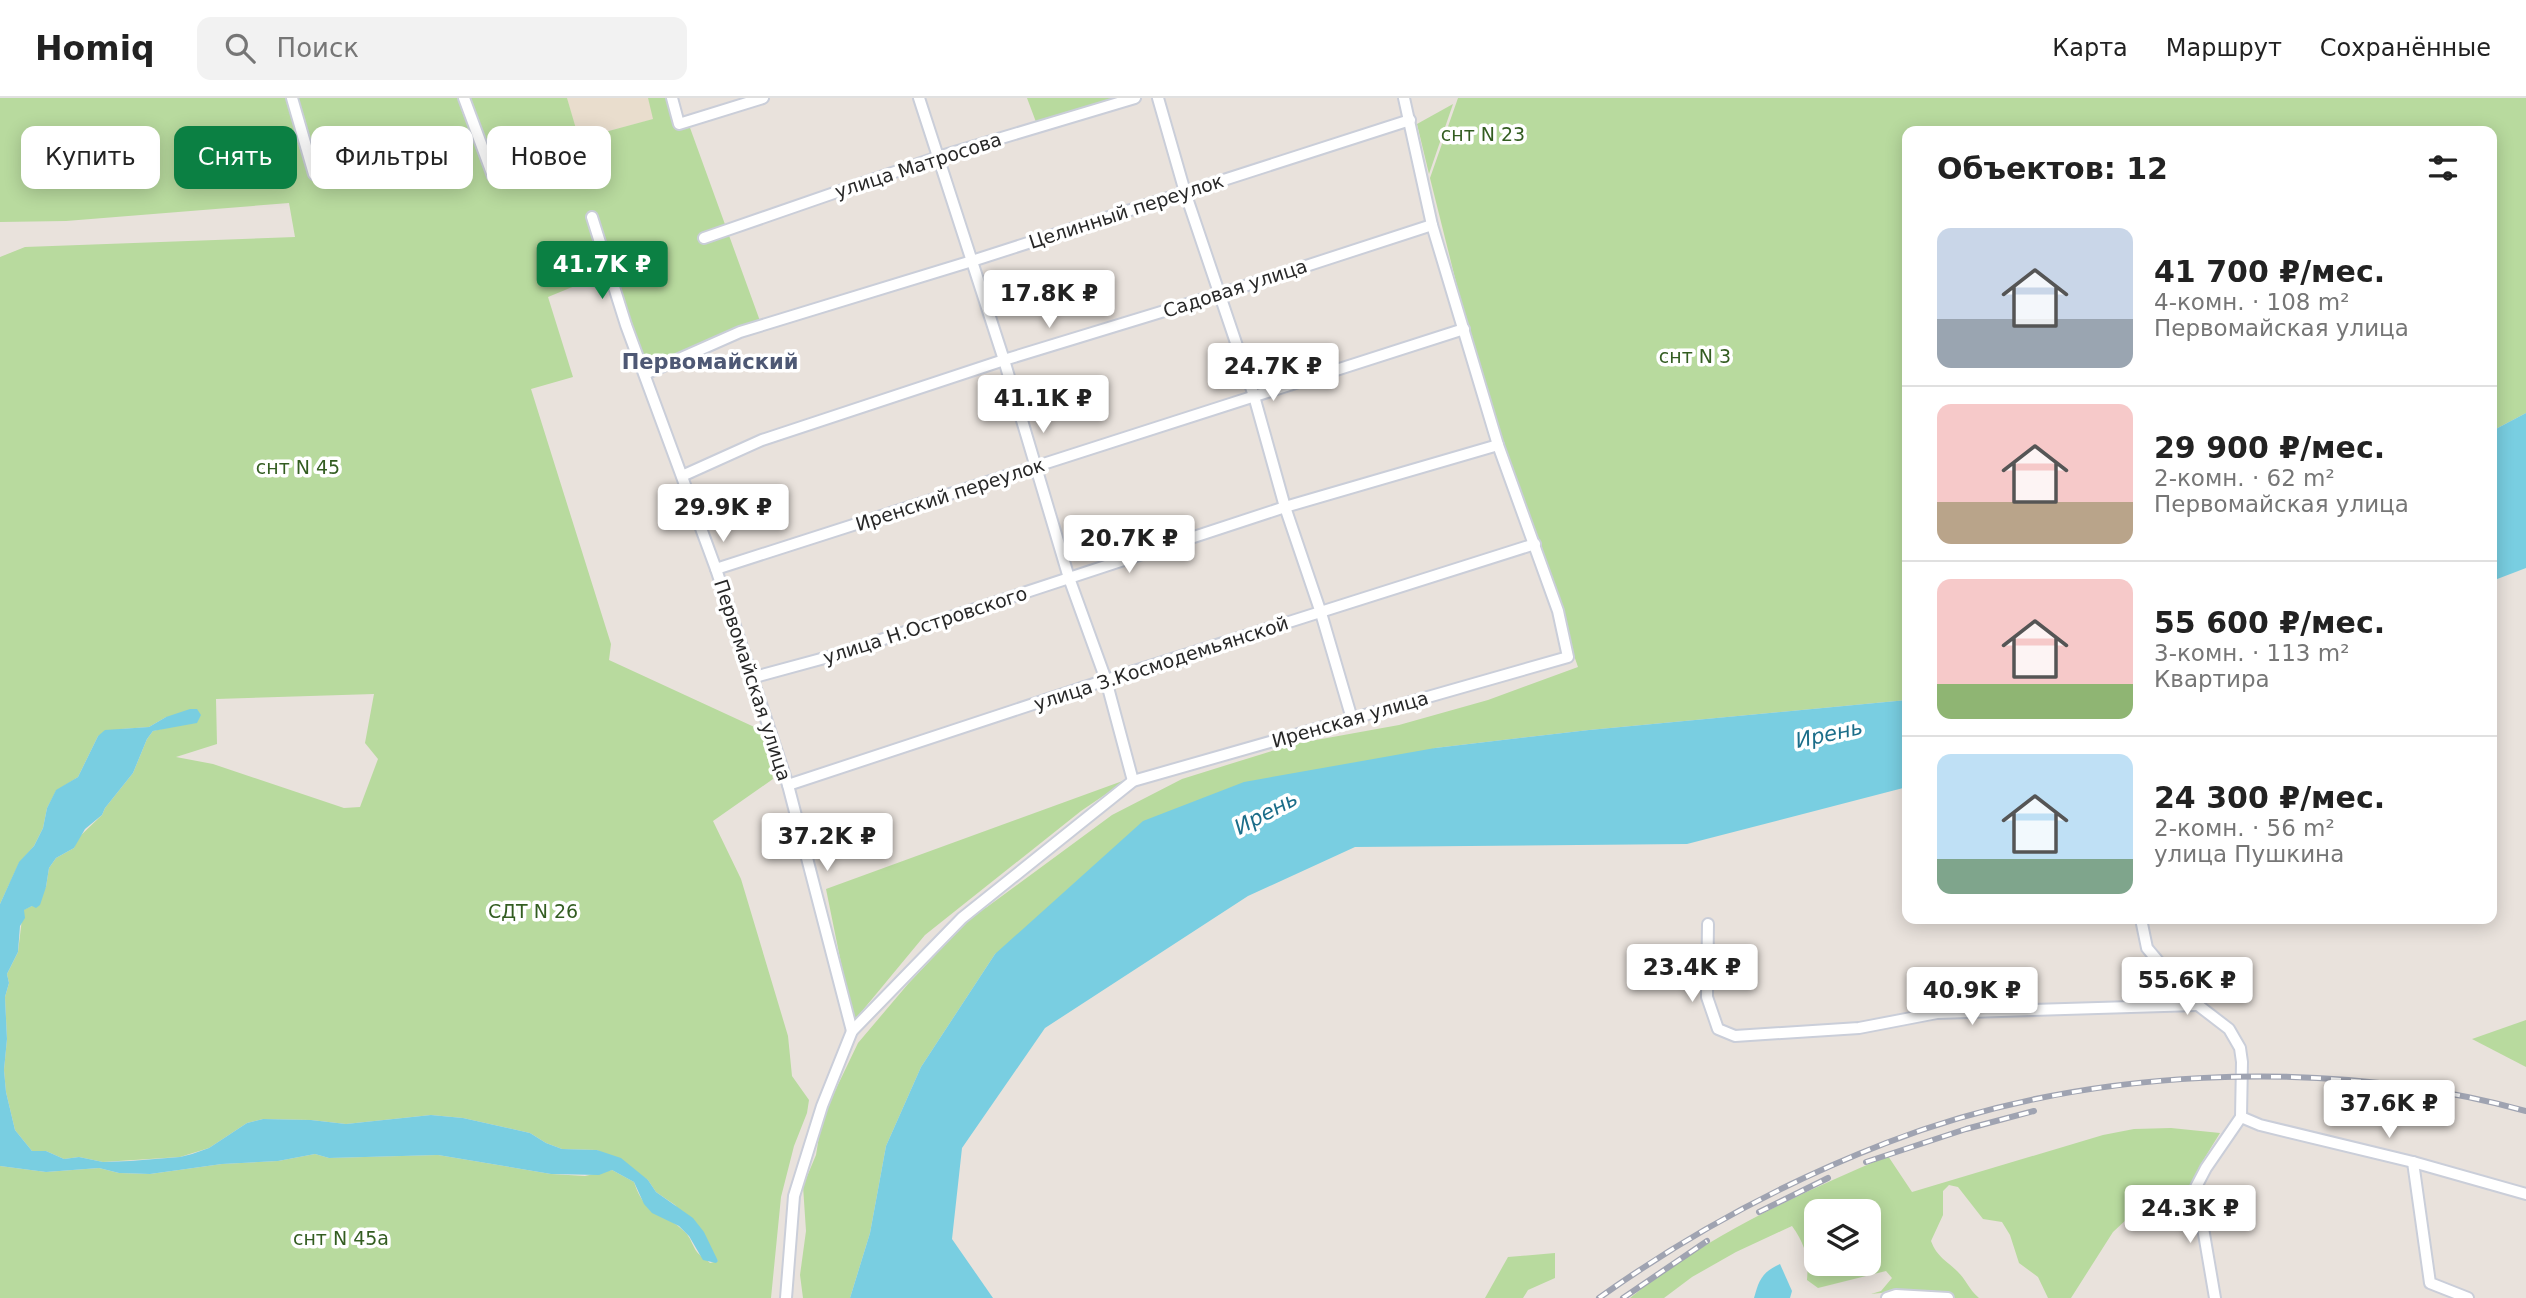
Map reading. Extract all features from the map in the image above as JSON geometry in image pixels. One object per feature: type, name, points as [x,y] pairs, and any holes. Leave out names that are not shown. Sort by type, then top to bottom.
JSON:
[{"type":"street","points":[[292,98],[311,164]]},
{"type":"street","points":[[464,98],[487,160]]},
{"type":"street","points":[[672,98],[679,124],[764,98]]},
{"type":"street","points":[[786,1298],[794,1196],[822,1106],[852,1031],[962,918],[1133,781],[1106,680],[1069,578],[1004,360],[919,98]]},
{"type":"street","name":"улица Матросова","points":[[704,238],[938,157],[1135,98]]},
{"type":"street","points":[[1158,98],[1185,192],[1254,397],[1285,507],[1321,613],[1352,719]]},
{"type":"street","points":[[1404,98],[1432,225],[1498,445],[1535,544]]},
{"type":"street","name":"Целинный переулок","points":[[645,374],[740,332],[972,261],[1410,120]]},
{"type":"street","name":"Первомайская улица","points":[[592,217],[626,325],[716,569],[788,785],[852,1031]]},
{"type":"street","name":"Садовая улица","points":[[682,476],[762,440],[1004,360],[1432,225]]},
{"type":"street","name":"Иренский переулок","points":[[716,569],[1464,329]]},
{"type":"street","name":"улица Н.Островского","points":[[751,678],[832,656],[1285,507],[1498,445]]},
{"type":"street","name":"улица З.Космодемьянской","points":[[788,785],[1106,680],[1535,544]]},
{"type":"street","name":"Иренская улица","points":[[1133,781],[1568,657],[1558,611],[1535,544]]},
{"type":"street","points":[[2142,924],[2147,948],[2197,1005],[2229,1029],[2240,1048],[2241,1117],[2196,1187],[2213,1297]]},
{"type":"street","points":[[1707,925],[1707,997],[1718,1029],[1735,1036],[1859,1028],[1937,1013],[2197,1005]]},
{"type":"street","points":[[2241,1117],[2260,1125],[2413,1162],[2526,1194]]},
{"type":"street","points":[[2413,1162],[2430,1283],[2468,1298]]},
{"type":"street","points":[[1887,1298],[1948,1298]]},
{"type":"shaded area","points":[[567,98],[648,98],[654,119],[611,130],[611,126],[575,126]]},
{"type":"green space","points":[[0,98],[567,98],[575,126],[487,126],[487,189],[611,189],[611,130],[653,119],[648,98],[667,98],[676,130],[689,125],[760,321],[647,370],[588,217],[604,274],[548,297],[573,377],[531,389],[611,644],[609,660],[763,731],[773,779],[713,821],[741,879],[788,1036],[792,1076],[809,1100],[781,1197],[771,1298],[0,1298],[0,1166],[46,1172],[99,1168],[119,1173],[150,1174],[222,1164],[278,1161],[315,1154],[329,1158],[438,1155],[551,1174],[585,1176],[612,1170],[634,1182],[650,1209],[685,1232],[700,1255],[710,1263],[718,1261],[675,1205],[656,1192],[648,1180],[597,1150],[562,1149],[530,1133],[463,1118],[431,1115],[346,1124],[263,1119],[247,1123],[209,1148],[180,1157],[103,1162],[79,1157],[64,1159],[46,1151],[32,1151],[15,1130],[4,1070],[7,1039],[5,997],[9,983],[7,974],[18,952],[23,910],[32,906],[46,887],[49,868],[56,858],[74,848],[78,838],[102,815],[133,773],[153,731],[173,726],[166,717],[149,727],[121,729],[98,736],[78,777],[56,791],[47,808],[43,828],[34,846],[19,863],[0,904],[0,257],[25,247],[295,237],[289,203],[66,221],[0,222]],"holes":[[[374,694],[365,743],[378,759],[360,807],[344,808],[213,764],[176,757],[217,744],[216,699]]]},
{"type":"green space","points":[[1027,98],[1119,98],[1036,122]]},
{"type":"green space","name":"снт N 3","points":[[1458,98],[2526,98],[2526,413],[2497,428],[2497,126],[1902,126],[1902,700],[1589,730],[1435,748],[995,954],[921,1067],[886,1146],[870,1233],[850,1298],[803,1298],[800,1275],[806,1231],[803,1186],[816,1155],[822,1118],[858,1043],[908,984],[973,915],[1112,815],[1182,779],[1294,744],[1399,725],[1488,700],[1578,667],[1501,443],[1467,326],[1430,178]]},
{"type":"green space","points":[[1453,104],[1429,174],[1417,124]]},
{"type":"green space","points":[[1128,779],[1081,811],[925,935],[853,1022],[826,889]]},
{"type":"green space","points":[[2526,1020],[2526,1067],[2472,1039]]},
{"type":"green space","points":[[2171,1128],[2220,1133],[2199,1167],[2193,1187],[2142,1205],[2113,1232],[2071,1298],[2048,1298],[2038,1277],[2019,1263],[2010,1235],[2002,1222],[1983,1219],[1958,1187],[1949,1185],[1943,1191],[1943,1215],[1931,1241],[1939,1255],[1960,1274],[1979,1298],[1955,1298],[1927,1290],[1871,1294],[1881,1291],[1892,1278],[1886,1271],[1881,1272],[1881,1199],[1804,1199],[1804,1249],[1792,1226],[1736,1252],[1692,1277],[1664,1298],[1630,1298],[1721,1236],[1787,1201],[1888,1156],[1912,1192],[2103,1135],[2134,1129]]},
{"type":"green space","points":[[1555,1253],[1555,1278],[1528,1290],[1523,1298],[1485,1298],[1508,1257]]},
{"type":"green space","points":[[1807,1276],[1866,1276],[1818,1288],[1807,1280]]},
{"type":"water","points":[[2526,413],[2526,568],[2497,579],[2497,428]]},
{"type":"water","name":"Ирень","points":[[1902,700],[1902,788],[1687,844],[1355,847],[1248,896],[1045,1028],[962,1148],[952,1239],[993,1298],[850,1298],[870,1233],[886,1146],[921,1067],[995,954],[1143,821],[1244,782],[1435,748],[1589,730]]},
{"type":"water","points":[[197,709],[201,715],[197,723],[153,731],[133,773],[102,815],[85,829],[74,848],[56,858],[49,868],[40,905],[24,910],[25,918],[20,926],[18,952],[7,974],[9,983],[5,997],[7,1039],[4,1070],[15,1130],[32,1151],[46,1151],[64,1159],[79,1157],[103,1162],[130,1161],[192,1154],[209,1148],[247,1123],[263,1119],[346,1124],[431,1115],[463,1118],[530,1133],[562,1149],[597,1150],[621,1158],[648,1180],[656,1192],[693,1218],[704,1232],[718,1261],[716,1263],[703,1260],[689,1236],[679,1226],[652,1213],[644,1204],[634,1182],[612,1170],[599,1175],[551,1174],[438,1155],[329,1158],[315,1154],[278,1161],[222,1164],[150,1174],[119,1173],[99,1168],[46,1172],[0,1166],[0,904],[19,862],[34,846],[43,828],[47,808],[56,790],[78,777],[98,736],[105,730],[149,727],[166,717]]},
{"type":"water","points":[[1780,1264],[1792,1291],[1790,1298],[1754,1298],[1762,1277]]},
{"type":"railway","points":[[1599,1298],[1702,1232],[1774,1193],[1848,1158],[1961,1118],[2040,1098],[2121,1085],[2204,1078],[2287,1077],[2369,1082],[2449,1093],[2526,1111]]},
{"type":"railway","points":[[1866,1162],[1966,1129],[2034,1111]]},
{"type":"railway","points":[[1759,1212],[1828,1178]]},
{"type":"railway","points":[[1623,1298],[1707,1241]]},
{"type":"district","name":"Первомайский","points":[[710,362]]},
{"type":"park label","name":"снт N 23","points":[[1483,134]]},
{"type":"park label","name":"снт N 45","points":[[298,467]]},
{"type":"park label","name":"СДТ N 26","points":[[533,911]]},
{"type":"park label","name":"снт N 45а","points":[[341,1238]]}]
